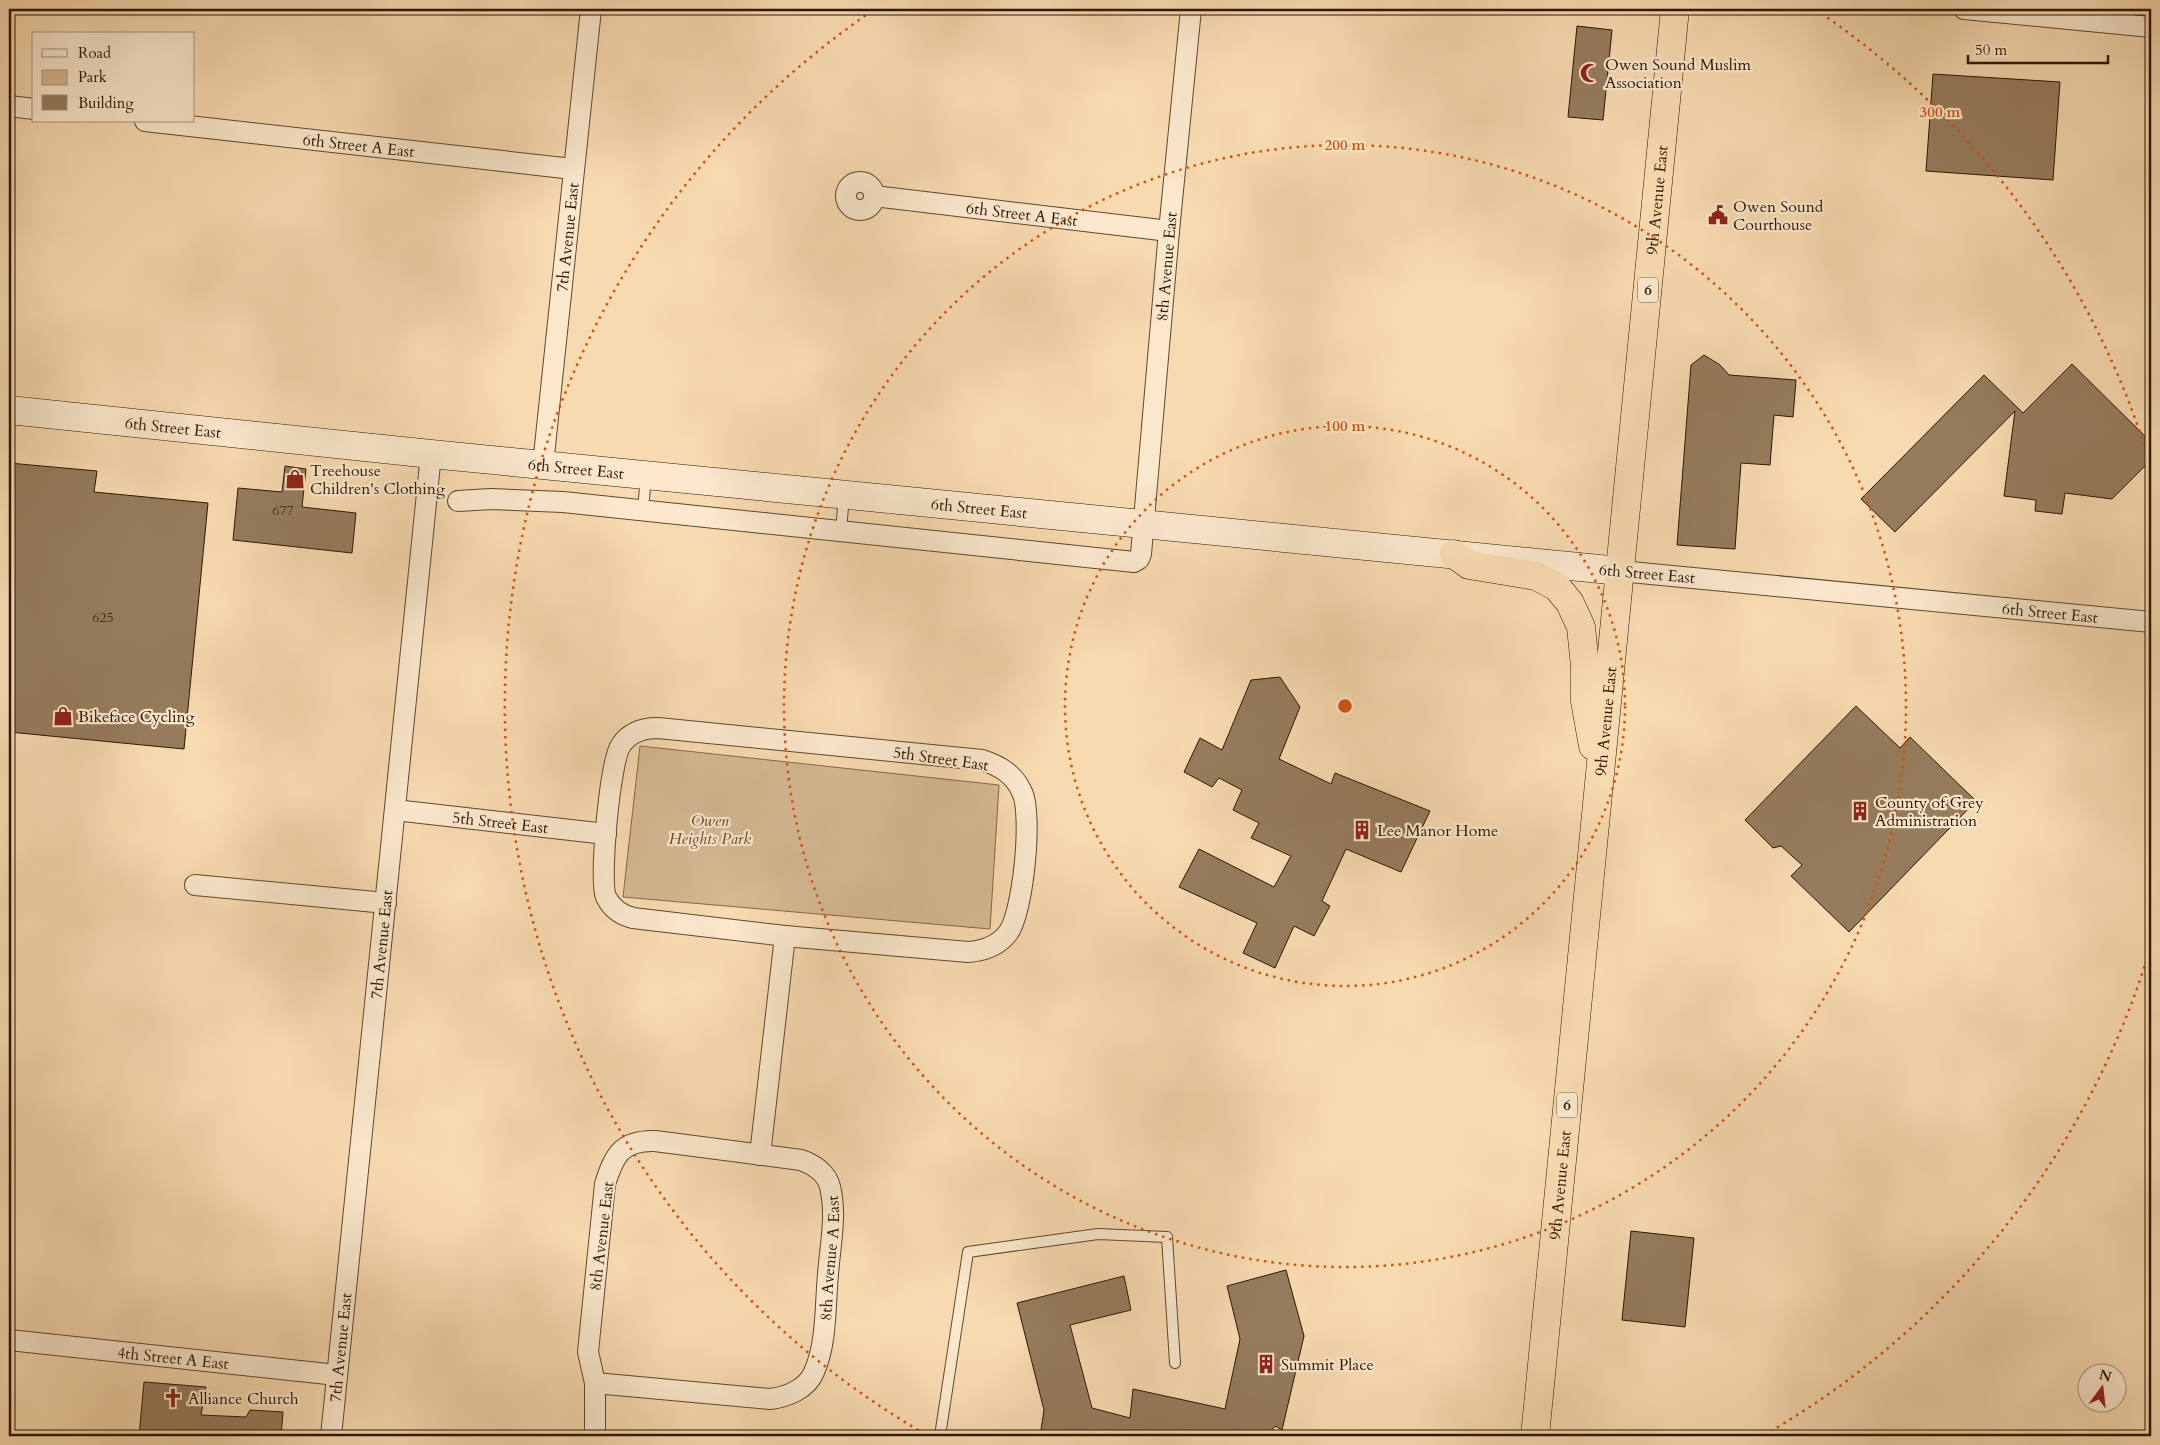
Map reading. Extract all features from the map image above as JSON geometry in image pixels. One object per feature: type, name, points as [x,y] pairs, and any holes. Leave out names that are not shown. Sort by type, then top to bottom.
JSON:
[{"type":"highway","name":"9th Avenue East","points":[[1535,1436],[1598,774],[1675,9]]},
{"type":"highway","points":[[1454,554],[1468,565],[1536,576],[1557,587],[1570,603],[1581,627],[1585,666],[1585,701],[1598,774]]},
{"type":"main road","name":"6th Street East","points":[[9,410],[431,454],[1620,570]]},
{"type":"street","name":"7th Avenue East","points":[[543,465],[591,9]]},
{"type":"street","name":"8th Avenue East","points":[[1143,524],[1168,231],[1191,9]]},
{"type":"street","points":[[1964,9],[2151,28]]},
{"type":"street","points":[[9,106],[32,109]]},
{"type":"street","name":"6th Street A East","points":[[154,122],[573,169]]},
{"type":"street","name":"6th Street A East","points":[[874,196],[1168,231]]},
{"type":"street","name":"7th Avenue East","points":[[331,1436],[431,454]]},
{"type":"street","points":[[458,501],[526,499],[1134,562],[1141,554],[1143,524]]},
{"type":"street","name":"6th Street East","points":[[1620,570],[2151,622]]},
{"type":"street","name":"5th Street East","points":[[651,728],[982,760],[1002,768],[1018,784],[1023,794],[1026,810],[1022,882],[1013,924],[1009,932],[997,944],[989,948],[968,952],[785,936],[633,918],[619,912],[606,898],[603,886],[606,834],[614,764],[617,752],[631,735],[651,728]]},
{"type":"street","name":"5th Street East","points":[[395,810],[606,834]]},
{"type":"street","points":[[196,884],[386,903]]},
{"type":"street","points":[[760,1155],[785,936]]},
{"type":"street","name":"8th Avenue East","points":[[595,1436],[595,1383],[588,1352],[605,1184],[613,1160],[630,1145],[646,1141],[760,1155]]},
{"type":"street","name":"8th Avenue A East","points":[[595,1383],[770,1399],[792,1394],[810,1380],[822,1347],[833,1210],[830,1186],[820,1171],[808,1162],[794,1158],[760,1155]]},
{"type":"street","name":"4th Street A East","points":[[9,1340],[337,1375]]},
{"type":"lane","points":[[643,510],[646,475]]},
{"type":"lane","points":[[841,531],[844,495]]},
{"type":"lane","points":[[940,1436],[968,1252],[1098,1234],[1167,1237],[1175,1363]]},
{"type":"green space","name":"Owen Heights Park","points":[[640,746],[999,785],[990,929],[623,897]]},
{"type":"building","name":"Owen Sound Muslim Association","points":[[1577,26],[1612,30],[1603,120],[1568,117]]},
{"type":"building","points":[[1933,74],[2060,82],[2053,180],[1926,171]]},
{"type":"building","points":[[1704,355],[1720,365],[1729,375],[1796,380],[1793,417],[1774,415],[1770,465],[1741,463],[1735,549],[1677,545],[1691,365]]},
{"type":"building","points":[[2072,364],[2151,442],[2151,460],[2112,499],[2065,493],[2062,514],[2035,511],[2036,500],[2004,496],[2015,411],[1895,532],[1861,499],[1984,375],[2023,413]]},
{"type":"building","points":[[9,463],[97,471],[94,492],[208,503],[184,749],[9,732]]},
{"type":"building","points":[[285,466],[306,469],[302,507],[356,513],[352,553],[233,540],[238,488],[282,492]]},
{"type":"building","name":"Lee Manor Home","points":[[1280,677],[1300,707],[1279,759],[1331,784],[1335,773],[1430,811],[1401,872],[1346,849],[1322,901],[1330,906],[1314,936],[1294,926],[1275,968],[1243,953],[1257,923],[1179,887],[1199,849],[1274,887],[1291,856],[1251,838],[1259,823],[1233,810],[1242,790],[1219,778],[1212,787],[1184,772],[1200,738],[1222,750],[1251,680]]},
{"type":"building","name":"County of Grey Administration","points":[[1856,706],[1900,748],[1910,737],[1976,801],[1849,932],[1791,876],[1802,865],[1781,846],[1773,848],[1745,820]]},
{"type":"building","points":[[1631,1231],[1694,1238],[1685,1327],[1622,1320]]},
{"type":"building","name":"Summit Place","points":[[1286,1270],[1304,1336],[1282,1430],[1275,1426],[1268,1436],[1040,1436],[1044,1410],[1017,1303],[1124,1276],[1131,1310],[1070,1325],[1092,1408],[1130,1418],[1133,1389],[1225,1409],[1240,1339],[1227,1286]]},
{"type":"building","name":"Alliance Church","points":[[144,1382],[206,1387],[201,1415],[246,1417],[250,1410],[283,1412],[281,1436],[139,1436]]},
{"type":"place","name":"Owen Sound Muslim Association","points":[[1590,73]]},
{"type":"place","name":"Owen Sound Courthouse","points":[[1718,215]]},
{"type":"place","name":"Treehouse Children's Clothing","points":[[295,479]]},
{"type":"place","name":"Bikeface Cycling","points":[[63,716]]},
{"type":"place","name":"County of Grey Administration","points":[[1860,811]]},
{"type":"place","name":"Lee Manor Home","points":[[1362,830]]},
{"type":"place","name":"Summit Place","points":[[1266,1364]]},
{"type":"place","name":"Alliance Church","points":[[173,1398]]}]
